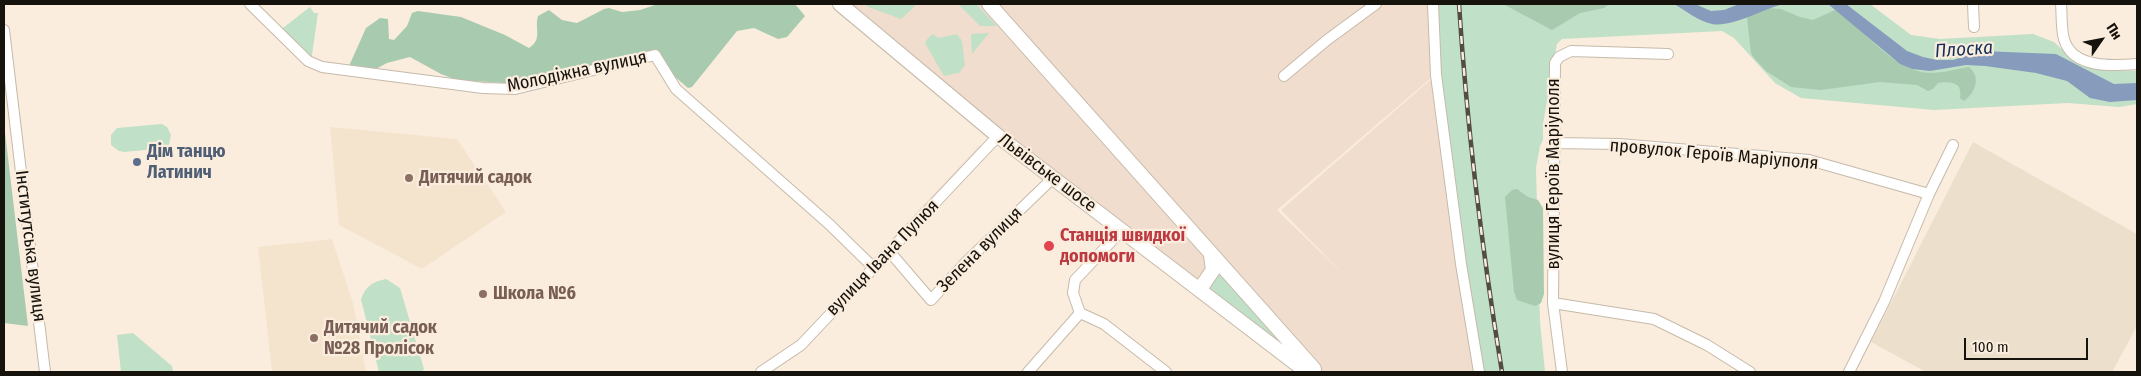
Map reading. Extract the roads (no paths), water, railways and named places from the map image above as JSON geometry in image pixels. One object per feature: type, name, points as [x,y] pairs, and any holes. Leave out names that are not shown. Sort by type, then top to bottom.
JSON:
[{"type":"main road","name":"Львівське шосе","points":[[840,4],[998,136],[1307,372]]},
{"type":"main road","points":[[989,4],[1316,372]]},
{"type":"main road","points":[[1200,289],[1212,270],[1211,255]]},
{"type":"street","name":"Молодіжна вулиця","points":[[250,4],[308,61],[322,67],[482,88],[515,89],[655,55],[676,89],[829,224],[874,268]]},
{"type":"street","points":[[1284,76],[1327,40],[1376,4]]},
{"type":"street","points":[[1433,4],[1437,84],[1461,264],[1479,372]]},
{"type":"street","points":[[1973,4],[1974,26]]},
{"type":"street","points":[[2061,4],[2064,40],[2071,52],[2078,58],[2095,63],[2137,64]]},
{"type":"street","name":"Інститутська вулиця","points":[[4,30],[45,372]]},
{"type":"street","name":"вулиця Героїв Маріуполя","points":[[1562,372],[1553,303],[1555,68],[1559,58],[1571,51],[1668,54]]},
{"type":"street","name":"вулиця Івана Пулюя","points":[[761,372],[801,345],[998,136]]},
{"type":"street","name":"провулок Героїв Маріуполя","points":[[1555,143],[1619,144],[1809,160],[1929,194]]},
{"type":"street","points":[[1849,372],[1884,302],[1929,194],[1953,146]]},
{"type":"street","name":"Зелена вулиця","points":[[889,251],[931,300],[966,262],[1054,177]]},
{"type":"street","points":[[1122,230],[1075,280],[1073,293],[1080,313],[1104,324],[1166,372]]},
{"type":"street","points":[[1553,303],[1654,319],[1707,345],[1750,372]]},
{"type":"street","points":[[1028,372],[1080,313]]},
{"type":"water","points":[[1674,4],[1695,4],[1711,11],[1724,10],[1739,4],[1783,4],[1737,21],[1712,24]]},
{"type":"water","points":[[1828,4],[1846,4],[1907,51],[1923,57],[1937,60],[1953,60],[1982,51],[2056,54],[2114,84],[2137,83],[2137,100],[2110,102],[2090,98],[2067,81],[2036,73],[1966,65],[1930,71],[1912,69],[1900,64]]},
{"type":"railway","points":[[1459,4],[1466,97],[1476,189],[1502,372]]},
{"type":"place","name":"Дім танцю Латинич","points":[[137,162]]},
{"type":"place","name":"Дитячий садок","points":[[409,178]]},
{"type":"place","name":"Станція швидкої допомоги","points":[[1049,246]]},
{"type":"place","name":"Школа №6","points":[[483,294]]},
{"type":"place","name":"Дитячий садок №28 Пролісок","points":[[314,338]]},
{"type":"water label","name":"Плоска","points":[[1964,50]]}]
